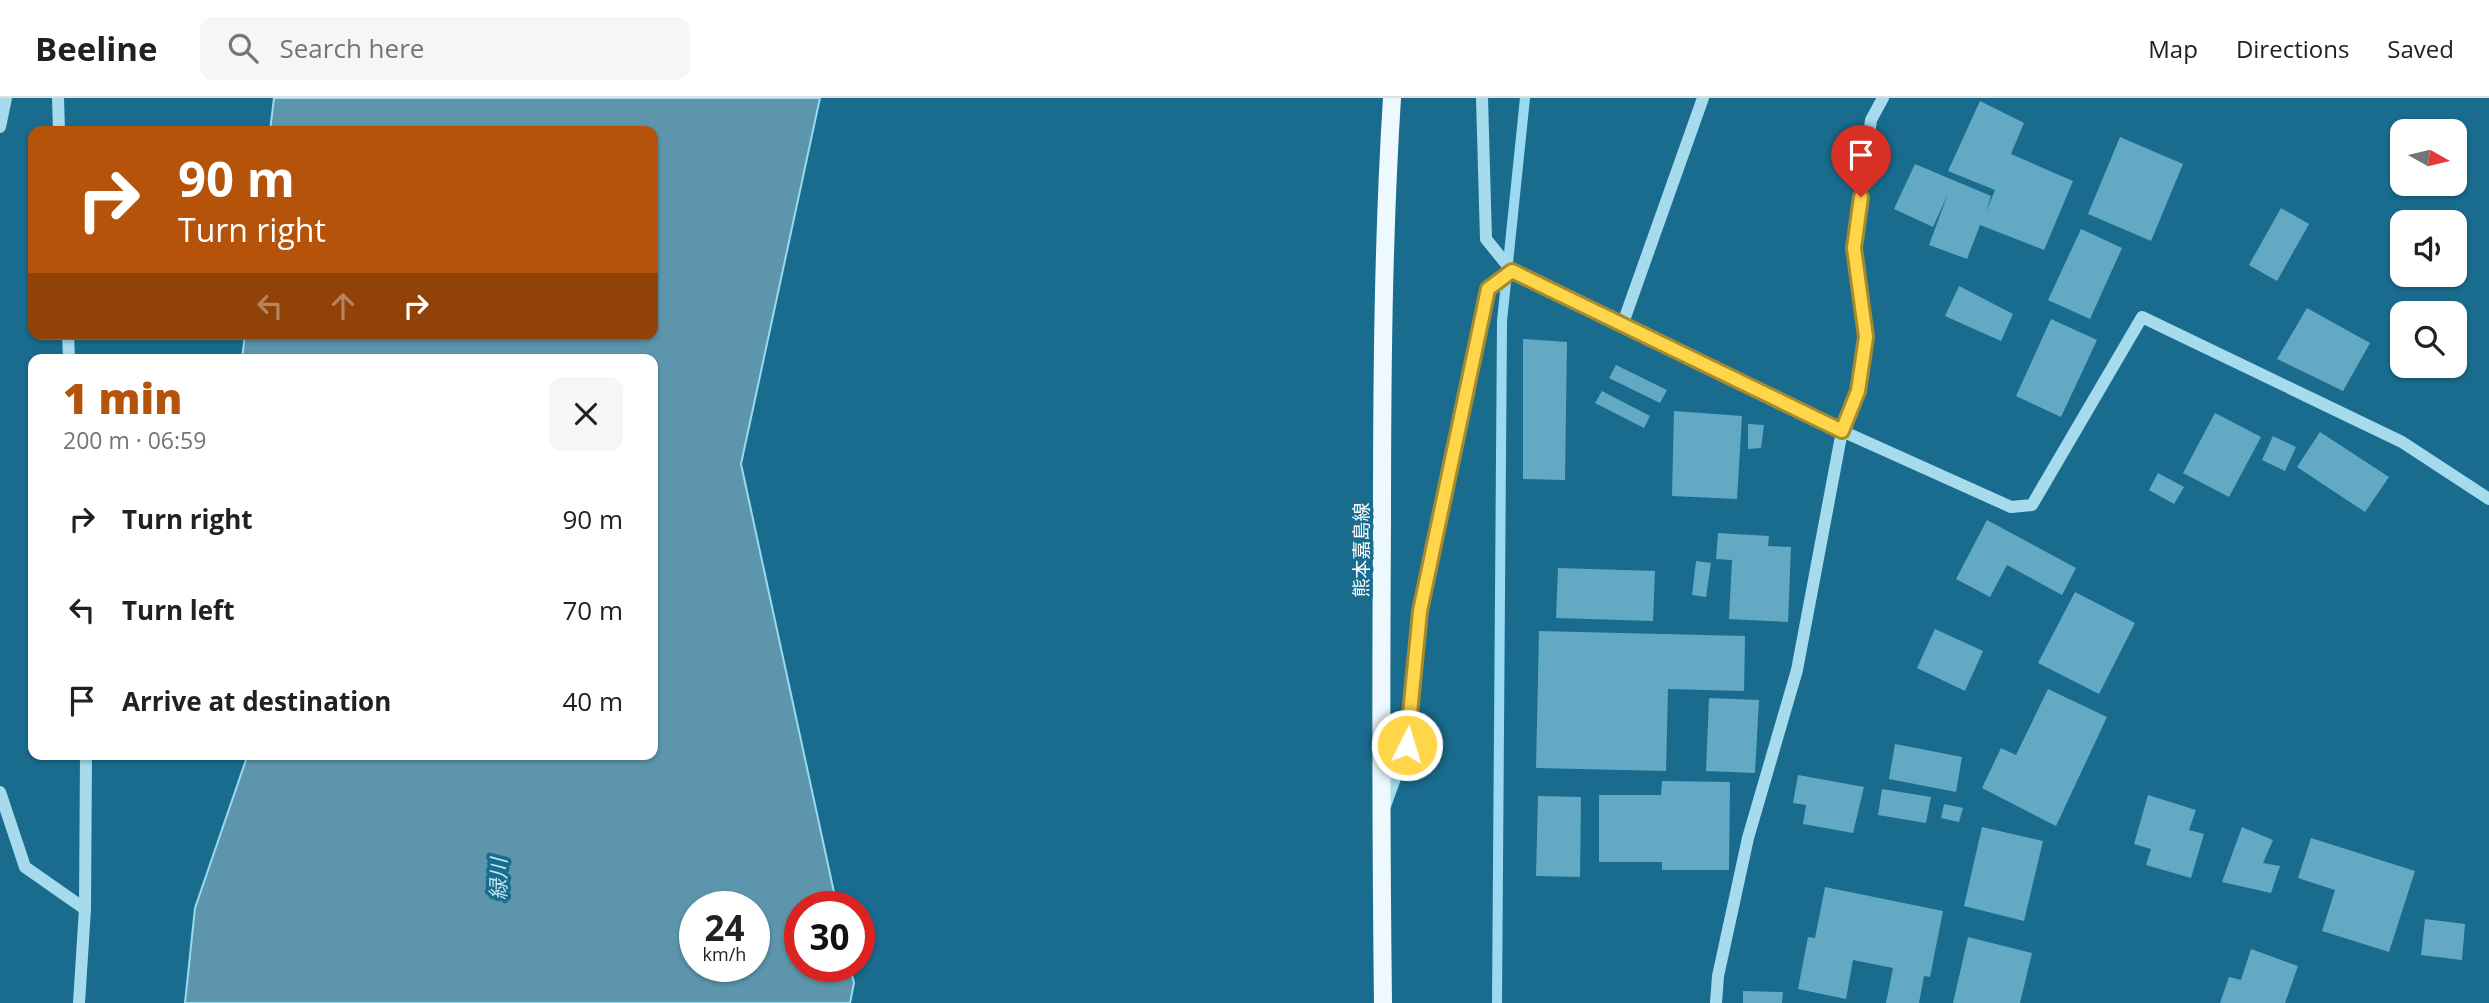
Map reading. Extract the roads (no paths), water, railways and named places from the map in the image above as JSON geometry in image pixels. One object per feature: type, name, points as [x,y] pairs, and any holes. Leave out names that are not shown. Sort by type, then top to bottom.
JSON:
[{"type":"main road","name":"熊本嘉島線","points":[[1383,1003],[1380,817],[1385,202],[1392,98]]},
{"type":"street","points":[[0,127],[6,98]]},
{"type":"street","points":[[58,98],[59,126]]},
{"type":"street","points":[[1482,98],[1486,239],[1512,271],[1842,431],[2011,507],[2032,506],[2142,317],[2402,442],[2489,499]]},
{"type":"street","points":[[1623,323],[1703,98]]},
{"type":"street","points":[[1716,1003],[1718,976],[1748,838],[1797,670],[1842,431],[1858,391],[1866,337],[1854,248],[1871,120],[1883,98]]},
{"type":"street","points":[[1380,817],[1407,745],[1420,611],[1488,289],[1512,271]]},
{"type":"street","points":[[79,1003],[85,909],[86,760]]},
{"type":"street","points":[[0,792],[25,867],[85,909]]},
{"type":"water","name":"緑川","points":[[274,98],[820,98],[741,464],[834,891],[784,891],[784,982],[854,982],[850,1003],[185,1003],[195,908],[246,760],[658,760],[658,354],[243,354],[244,340],[658,340],[658,126],[271,126]]},
{"type":"waterway","points":[[1497,1003],[1502,321],[1525,98]]}]
